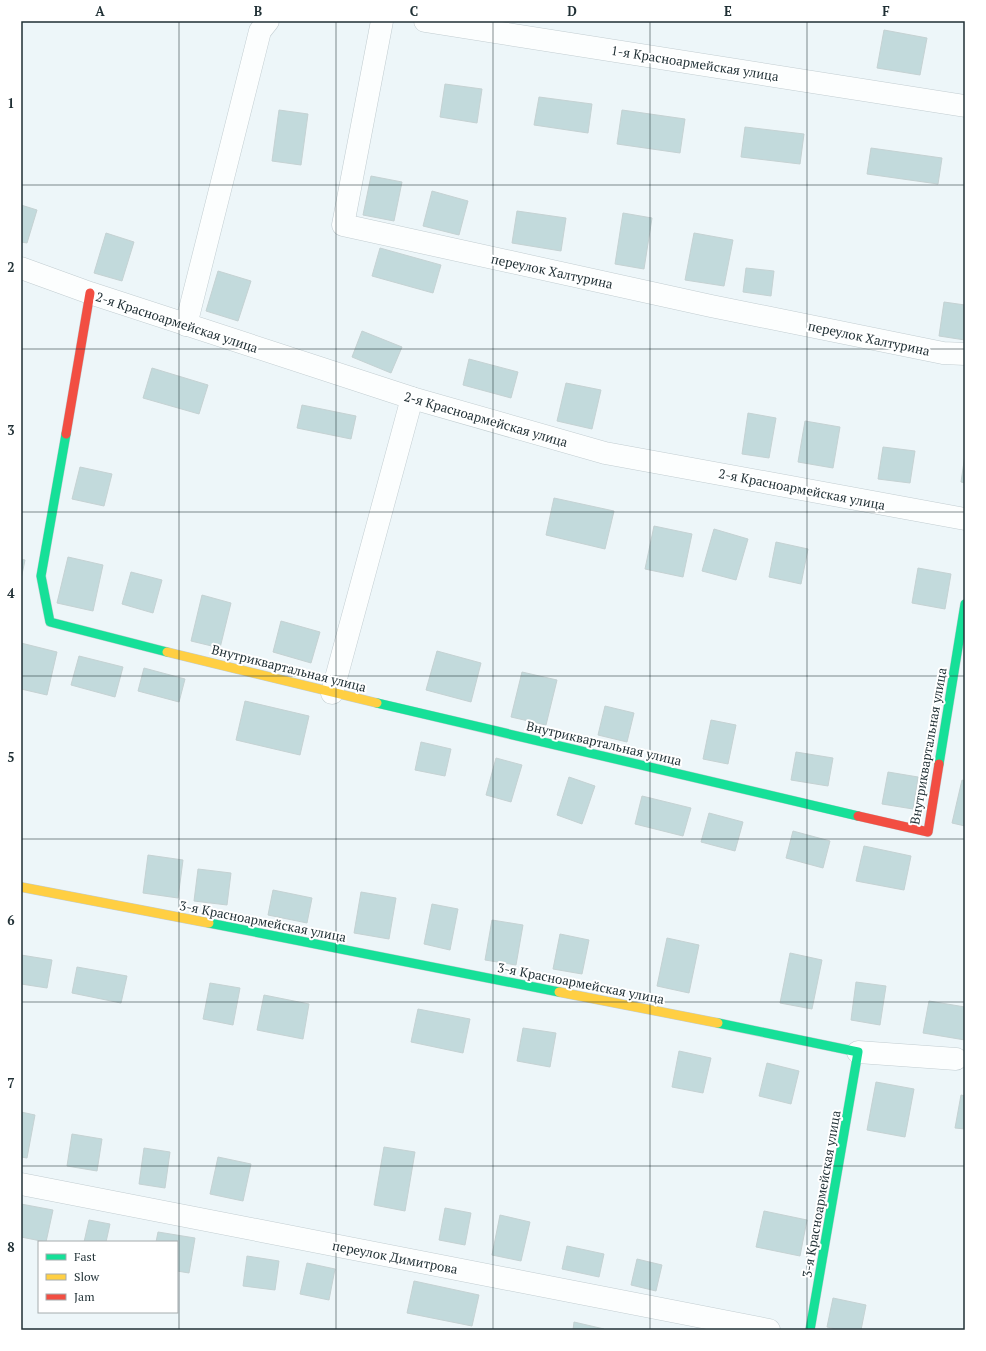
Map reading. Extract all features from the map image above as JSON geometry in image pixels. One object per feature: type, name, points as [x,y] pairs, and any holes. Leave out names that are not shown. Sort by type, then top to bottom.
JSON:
[{"type":"street","points":[[186,325],[260,31],[268,21]]},
{"type":"street","name":"переулок Халтурина","points":[[382,21],[343,225],[711,306],[943,353],[965,354]]},
{"type":"street","name":"1-я Красноармейская улица","points":[[425,21],[965,106]]},
{"type":"street","name":"2-я Красноармейская улица","points":[[21,268],[186,325],[412,398],[605,452],[965,519]]},
{"type":"street","name":"Внутриквартальная улица","points":[[90,293],[41,576],[50,622],[332,693],[928,832],[965,604]]},
{"type":"street","points":[[332,693],[412,398]]},
{"type":"street","name":"3-я Красноармейская улица","points":[[21,887],[772,1033],[858,1052],[810,1330]]},
{"type":"street","points":[[858,1052],[956,1059]]},
{"type":"street","name":"переулок Димитрова","points":[[21,1184],[768,1330]]},
{"type":"building","points":[[884,30],[927,38],[920,75],[877,68]]},
{"type":"building","points":[[445,84],[482,89],[477,123],[440,117]]},
{"type":"building","points":[[539,97],[592,104],[588,133],[534,125]]},
{"type":"building","points":[[279,110],[308,114],[301,165],[272,161]]},
{"type":"building","points":[[622,110],[685,119],[680,153],[617,144]]},
{"type":"building","points":[[745,127],[804,134],[800,164],[741,157]]},
{"type":"building","points":[[871,148],[942,158],[938,184],[867,174]]},
{"type":"building","points":[[371,176],[402,182],[394,221],[363,215]]},
{"type":"building","points":[[432,191],[468,201],[459,235],[423,226]]},
{"type":"building","points":[[21,205],[37,210],[27,243],[21,242]]},
{"type":"building","points":[[517,211],[566,218],[561,251],[512,243]]},
{"type":"building","points":[[623,213],[652,218],[644,269],[615,264]]},
{"type":"building","points":[[106,233],[134,242],[122,281],[94,273]]},
{"type":"building","points":[[694,233],[733,240],[724,286],[685,280]]},
{"type":"building","points":[[380,248],[441,265],[433,293],[372,276]]},
{"type":"building","points":[[746,268],[774,271],[771,296],[743,292]]},
{"type":"building","points":[[218,271],[251,281],[238,321],[206,311]]},
{"type":"building","points":[[944,302],[965,305],[965,340],[939,336]]},
{"type":"building","points":[[362,331],[402,347],[391,373],[352,357]]},
{"type":"building","points":[[469,359],[518,372],[511,398],[463,385]]},
{"type":"building","points":[[152,368],[208,385],[199,414],[143,398]]},
{"type":"building","points":[[566,383],[601,390],[592,429],[557,421]]},
{"type":"building","points":[[302,405],[356,416],[351,439],[297,428]]},
{"type":"building","points":[[748,413],[776,418],[769,458],[742,454]]},
{"type":"building","points":[[805,421],[840,427],[833,468],[798,462]]},
{"type":"building","points":[[883,447],[915,451],[910,483],[878,479]]},
{"type":"building","points":[[965,455],[965,483],[961,482]]},
{"type":"building","points":[[80,467],[112,474],[104,506],[72,499]]},
{"type":"building","points":[[554,498],[614,511],[605,549],[546,535]]},
{"type":"building","points":[[654,526],[692,534],[683,577],[645,569]]},
{"type":"building","points":[[714,529],[748,539],[736,580],[702,571]]},
{"type":"building","points":[[776,542],[808,549],[801,584],[769,577]]},
{"type":"building","points":[[68,557],[103,565],[93,611],[57,603]]},
{"type":"building","points":[[21,559],[25,560],[21,579]]},
{"type":"building","points":[[918,568],[951,574],[945,609],[912,603]]},
{"type":"building","points":[[131,572],[162,580],[153,613],[122,604]]},
{"type":"building","points":[[202,595],[231,603],[220,648],[191,641]]},
{"type":"building","points":[[281,621],[320,632],[311,663],[273,652]]},
{"type":"building","points":[[21,643],[57,652],[47,695],[21,689]]},
{"type":"building","points":[[437,651],[481,663],[471,702],[426,690]]},
{"type":"building","points":[[79,656],[123,667],[115,697],[71,685]]},
{"type":"building","points":[[144,668],[185,679],[179,702],[138,691]]},
{"type":"building","points":[[522,672],[557,680],[546,725],[511,717]]},
{"type":"building","points":[[245,701],[309,716],[300,755],[236,740]]},
{"type":"building","points":[[605,706],[634,713],[627,742],[598,735]]},
{"type":"building","points":[[711,720],[736,725],[728,764],[703,759]]},
{"type":"building","points":[[421,742],[451,749],[445,776],[415,770]]},
{"type":"building","points":[[796,752],[833,758],[828,786],[791,780]]},
{"type":"building","points":[[496,758],[522,765],[511,802],[486,795]]},
{"type":"building","points":[[888,772],[918,777],[913,809],[882,804]]},
{"type":"building","points":[[569,777],[595,786],[582,824],[557,815]]},
{"type":"building","points":[[962,780],[965,781],[965,826],[952,823]]},
{"type":"building","points":[[642,796],[691,808],[683,836],[635,824]]},
{"type":"building","points":[[709,813],[743,822],[735,851],[701,842]]},
{"type":"building","points":[[793,831],[830,841],[823,868],[786,858]]},
{"type":"building","points":[[864,846],[911,856],[904,890],[856,881]]},
{"type":"building","points":[[148,855],[183,860],[178,898],[143,893]]},
{"type":"building","points":[[198,869],[231,873],[227,905],[194,901]]},
{"type":"building","points":[[273,890],[312,898],[307,923],[268,915]]},
{"type":"building","points":[[361,892],[396,898],[389,939],[354,933]]},
{"type":"building","points":[[432,904],[458,909],[450,950],[424,944]]},
{"type":"building","points":[[492,920],[523,925],[516,965],[485,960]]},
{"type":"building","points":[[560,934],[589,940],[582,974],[553,969]]},
{"type":"building","points":[[667,938],[699,945],[689,993],[657,986]]},
{"type":"building","points":[[790,953],[822,960],[812,1009],[780,1003]]},
{"type":"building","points":[[21,955],[52,960],[47,988],[21,984]]},
{"type":"building","points":[[77,967],[127,976],[121,1003],[72,993]]},
{"type":"building","points":[[856,982],[886,986],[880,1025],[851,1020]]},
{"type":"building","points":[[210,983],[240,988],[233,1025],[203,1019]]},
{"type":"building","points":[[264,995],[309,1004],[303,1039],[257,1030]]},
{"type":"building","points":[[929,1001],[965,1007],[965,1040],[923,1033]]},
{"type":"building","points":[[418,1009],[470,1019],[463,1053],[411,1042]]},
{"type":"building","points":[[523,1028],[556,1033],[550,1067],[517,1061]]},
{"type":"building","points":[[679,1051],[711,1058],[703,1093],[672,1087]]},
{"type":"building","points":[[767,1063],[799,1071],[791,1104],[759,1096]]},
{"type":"building","points":[[876,1082],[914,1089],[905,1137],[867,1130]]},
{"type":"building","points":[[961,1095],[965,1096],[965,1129],[955,1128]]},
{"type":"building","points":[[21,1112],[35,1115],[27,1158],[21,1157]]},
{"type":"building","points":[[72,1134],[102,1139],[97,1171],[67,1166]]},
{"type":"building","points":[[384,1147],[415,1152],[405,1211],[374,1205]]},
{"type":"building","points":[[144,1148],[170,1152],[165,1188],[139,1184]]},
{"type":"building","points":[[218,1157],[251,1164],[243,1201],[210,1194]]},
{"type":"building","points":[[21,1204],[53,1210],[46,1241],[21,1237]]},
{"type":"building","points":[[445,1208],[471,1213],[465,1245],[439,1240]]},
{"type":"building","points":[[764,1211],[807,1220],[800,1256],[756,1247]]},
{"type":"building","points":[[500,1215],[530,1222],[521,1261],[492,1255]]},
{"type":"building","points":[[89,1220],[110,1224],[106,1241],[84,1241]]},
{"type":"building","points":[[158,1232],[195,1238],[189,1273],[178,1271],[178,1241],[156,1241]]},
{"type":"building","points":[[567,1246],[604,1254],[599,1277],[562,1269]]},
{"type":"building","points":[[247,1256],[279,1261],[275,1290],[243,1286]]},
{"type":"building","points":[[637,1259],[662,1265],[656,1291],[631,1285]]},
{"type":"building","points":[[307,1263],[335,1269],[329,1300],[300,1294]]},
{"type":"building","points":[[414,1281],[479,1295],[472,1326],[407,1313]]},
{"type":"building","points":[[833,1298],[866,1305],[861,1330],[841,1330],[827,1327]]},
{"type":"building","points":[[574,1322],[604,1329],[604,1330],[573,1330]]},
{"type":"traffic: fast","points":[[66,434],[41,576],[50,622],[167,652]]},
{"type":"traffic: fast","points":[[939,764],[965,604]]},
{"type":"traffic: fast","points":[[377,703],[858,816]]},
{"type":"traffic: fast","points":[[209,923],[559,992]]},
{"type":"traffic: fast","points":[[718,1023],[858,1052],[810,1330]]},
{"type":"traffic: slow","points":[[167,652],[377,703]]},
{"type":"traffic: slow","points":[[21,887],[209,923]]},
{"type":"traffic: slow","points":[[559,992],[718,1023]]},
{"type":"traffic: jam","points":[[66,434],[90,293]]},
{"type":"traffic: jam","points":[[858,816],[928,832],[939,764]]}]
